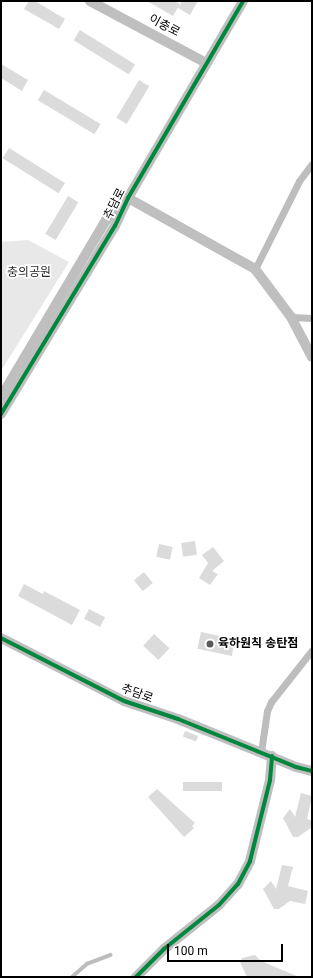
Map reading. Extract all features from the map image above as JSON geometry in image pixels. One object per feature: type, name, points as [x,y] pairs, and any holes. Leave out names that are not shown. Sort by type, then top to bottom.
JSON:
[{"type":"street","name":"이충로","points":[[90,1],[206,63]]},
{"type":"street","name":"추담로","points":[[1,414],[115,226],[128,198],[243,1]]},
{"type":"street","points":[[255,269],[299,181],[312,164]]},
{"type":"street","name":"추담로","points":[[1,397],[106,220],[128,198]]},
{"type":"street","points":[[128,198],[255,269],[291,317],[312,357]]},
{"type":"street","points":[[291,317],[312,318]]},
{"type":"street","name":"추담로","points":[[1,638],[124,701],[178,719],[272,756],[296,768],[312,771]]},
{"type":"street","points":[[261,752],[267,711],[271,702],[312,650]]},
{"type":"street","points":[[136,977],[164,949],[219,904],[238,884],[250,861],[270,780],[272,756]]},
{"type":"lane","points":[[72,977],[87,964],[110,955]]},
{"type":"green space","name":"충의공원","points":[[28,240],[69,262],[1,371],[1,242]]},
{"type":"building","points":[[29,1],[35,1],[65,19],[59,29],[24,9]]},
{"type":"building","points":[[147,1],[174,1],[180,4],[173,16]]},
{"type":"building","points":[[182,1],[198,1],[190,15],[178,8]]},
{"type":"building","points":[[80,30],[135,64],[129,75],[74,40]]},
{"type":"building","points":[[1,64],[28,80],[22,91],[1,78]]},
{"type":"building","points":[[139,80],[149,86],[127,124],[116,118]]},
{"type":"building","points":[[44,90],[101,124],[94,134],[38,100]]},
{"type":"building","points":[[9,148],[65,183],[59,193],[3,158]]},
{"type":"building","points":[[68,196],[78,202],[56,240],[45,234]]},
{"type":"building","points":[[195,541],[197,555],[183,557],[181,543]]},
{"type":"building","points":[[159,544],[173,547],[170,560],[156,557]]},
{"type":"building","points":[[213,547],[224,561],[212,571],[218,574],[210,585],[199,578],[208,563],[202,555]]},
{"type":"building","points":[[144,572],[153,583],[143,591],[134,580]]},
{"type":"building","points":[[24,584],[43,594],[44,591],[80,610],[72,625],[18,596]]},
{"type":"building","points":[[89,609],[105,617],[100,627],[84,619]]},
{"type":"building","points":[[201,632],[235,639],[232,656],[197,649]]},
{"type":"building","points":[[154,634],[169,648],[158,660],[143,646]]},
{"type":"building","points":[[185,731],[198,736],[196,742],[183,737]]},
{"type":"building","points":[[183,782],[222,782],[222,791],[183,791]]},
{"type":"building","points":[[157,789],[195,823],[192,826],[194,828],[184,837],[148,797]]},
{"type":"building","points":[[301,793],[312,796],[307,819],[312,821],[312,827],[298,837],[293,837],[283,818],[290,809],[295,817]]},
{"type":"building","points":[[282,865],[293,867],[288,886],[308,891],[305,904],[290,901],[279,909],[274,909],[263,889],[271,881],[276,889]]},
{"type":"building","points":[[255,955],[261,961],[299,977],[247,977],[240,962],[242,958]]},
{"type":"cycle path","points":[[1,414],[115,226],[128,198],[243,1]]},
{"type":"cycle path","points":[[1,638],[124,701],[178,719],[296,767],[312,771]]},
{"type":"cycle path","points":[[136,977],[164,949],[219,905],[238,884],[250,861],[270,780],[272,756]]},
{"type":"place","name":"육하원칙 송탄점","points":[[210,644]]}]
